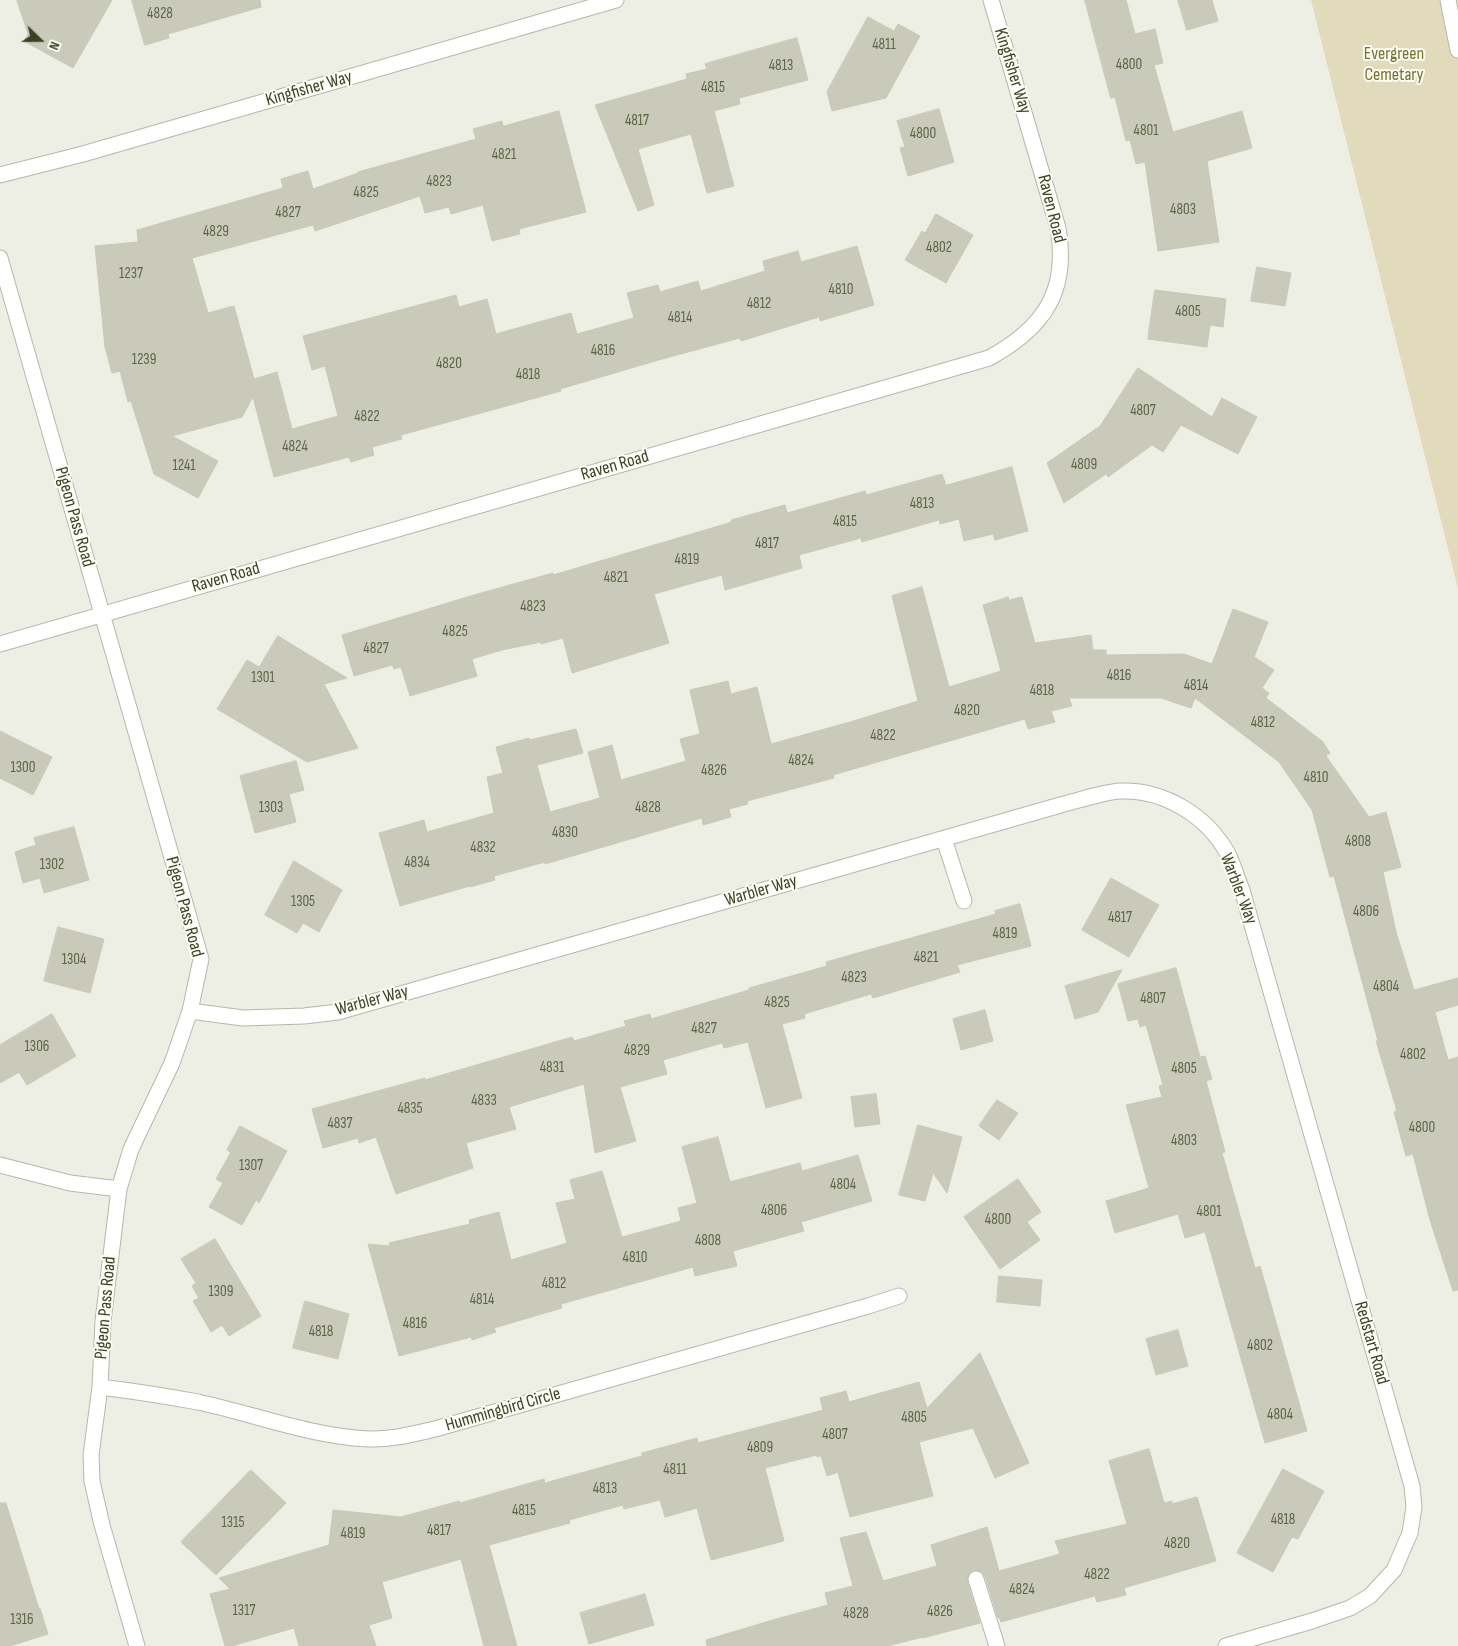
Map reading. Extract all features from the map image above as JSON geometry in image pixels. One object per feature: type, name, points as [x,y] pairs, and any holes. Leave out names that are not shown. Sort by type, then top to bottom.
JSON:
[{"type":"street","name":"Kingfisher Way","points":[[0,176],[83,154],[616,0]]},
{"type":"street","name":"Kingfisher Way","points":[[991,0],[1033,141]]},
{"type":"street","points":[[1448,0],[1458,50]]},
{"type":"street","name":"Raven Road","points":[[0,644],[989,358],[1011,346],[1030,330],[1046,310],[1055,291],[1060,269],[1061,247],[1058,228],[1033,141]]},
{"type":"street","name":"Pigeon Pass Road","points":[[0,258],[200,959],[190,1011],[172,1063],[131,1149],[119,1189],[102,1321],[100,1387],[91,1456],[92,1481],[102,1525],[137,1646]]},
{"type":"street","name":"Warbler Way","points":[[190,1011],[242,1018],[304,1016],[338,1012],[1064,804],[1118,791],[1140,792],[1162,797],[1182,806],[1215,836],[1228,854],[1242,890],[1255,934]]},
{"type":"street","points":[[944,839],[964,901]]},
{"type":"street","name":"Redstart Road","points":[[1226,1646],[1350,1608],[1370,1596],[1394,1570],[1410,1533],[1414,1507],[1412,1486],[1255,934]]},
{"type":"street","points":[[0,1164],[70,1183],[119,1189]]},
{"type":"street","name":"Hummingbird Circle","points":[[100,1387],[197,1402],[321,1433],[368,1439],[397,1437],[435,1429],[899,1296]]},
{"type":"street","points":[[976,1579],[997,1646]]},
{"type":"green space","name":"Evergreen Cemetary","points":[[1311,0],[1458,0],[1458,589]]},
{"type":"building","points":[[17,0],[112,0],[73,68],[24,41],[28,34]]},
{"type":"building","points":[[132,0],[260,0],[261,7],[168,34],[169,38],[145,45]]},
{"type":"building","points":[[1085,0],[1126,0],[1135,34],[1155,29],[1163,63],[1154,65],[1173,132],[1242,111],[1252,148],[1207,161],[1219,242],[1158,251],[1145,162],[1136,164],[1130,140],[1126,141],[1115,97],[1111,98]]},
{"type":"building","points":[[1178,0],[1212,0],[1218,21],[1187,30]]},
{"type":"building","points":[[868,17],[894,31],[898,24],[920,36],[886,98],[832,111],[827,92]]},
{"type":"building","points":[[797,38],[808,80],[739,98],[740,104],[714,111],[734,186],[707,193],[691,134],[638,149],[654,205],[638,211],[595,105],[687,79],[686,74],[707,69],[705,64]]},
{"type":"building","points":[[939,109],[954,162],[908,176],[900,148],[905,147],[897,121]]},
{"type":"building","points":[[559,111],[586,212],[519,229],[520,234],[492,241],[483,205],[451,214],[449,207],[425,213],[420,196],[315,231],[313,225],[192,258],[208,313],[234,306],[254,379],[277,372],[292,429],[338,416],[325,366],[312,370],[303,336],[456,295],[459,307],[487,299],[496,334],[571,313],[577,334],[634,318],[627,293],[658,285],[660,292],[698,281],[701,291],[765,271],[763,261],[798,251],[801,262],[857,246],[874,305],[820,321],[819,317],[741,341],[740,338],[662,359],[560,389],[561,391],[401,435],[402,439],[372,447],[374,455],[351,462],[349,457],[274,477],[253,397],[242,417],[172,436],[218,461],[198,498],[154,474],[131,401],[128,402],[120,371],[112,373],[105,347],[95,246],[138,242],[137,230],[283,188],[281,179],[308,171],[313,189],[358,172],[476,139],[473,129],[502,121],[503,126]]},
{"type":"building","points":[[936,214],[973,235],[946,283],[905,260],[922,231],[925,233]]},
{"type":"building","points":[[1257,267],[1291,273],[1285,306],[1251,301]]},
{"type":"building","points":[[1155,290],[1226,299],[1223,327],[1210,325],[1207,347],[1148,339]]},
{"type":"building","points":[[1138,368],[1212,417],[1222,398],[1257,417],[1238,454],[1181,425],[1163,452],[1152,445],[1108,477],[1106,474],[1064,503],[1047,463],[1100,426]]},
{"type":"building","points":[[1012,467],[1028,531],[995,540],[993,534],[964,541],[959,519],[940,524],[939,520],[862,542],[861,538],[799,555],[802,568],[725,590],[722,575],[654,594],[669,643],[572,673],[563,638],[541,644],[541,642],[502,650],[472,659],[477,676],[410,696],[401,667],[394,669],[392,665],[354,676],[342,635],[474,595],[553,573],[553,575],[785,505],[787,513],[865,491],[866,495],[942,474],[946,485]]},
{"type":"building","points":[[922,587],[949,687],[1001,671],[983,605],[1008,597],[1009,600],[1022,597],[1035,643],[1091,635],[1093,650],[1106,650],[1106,655],[1184,654],[1212,664],[1233,609],[1268,622],[1254,657],[1274,670],[1262,688],[1269,693],[1266,698],[1322,741],[1330,753],[1326,756],[1369,817],[1386,812],[1401,867],[1383,872],[1396,932],[1414,990],[1458,978],[1458,1005],[1435,1012],[1448,1060],[1458,1057],[1458,1290],[1453,1291],[1430,1220],[1413,1154],[1406,1156],[1394,1112],[1397,1111],[1376,1041],[1378,1041],[1334,876],[1330,877],[1312,810],[1279,762],[1195,698],[1191,708],[1161,698],[1069,698],[1072,706],[1051,711],[1055,722],[1028,729],[1025,719],[833,775],[834,778],[747,801],[748,804],[729,809],[731,817],[703,825],[702,818],[545,864],[545,862],[494,876],[495,880],[400,906],[379,833],[424,820],[427,832],[494,813],[487,777],[503,773],[496,747],[529,738],[530,740],[576,729],[583,753],[537,765],[550,812],[600,798],[588,752],[612,745],[621,780],[686,761],[680,739],[700,734],[690,690],[728,681],[731,694],[757,687],[771,744],[918,701],[892,596]]},
{"type":"building","points":[[278,636],[347,678],[324,684],[358,748],[307,762],[217,709],[247,660],[259,667]]},
{"type":"building","points":[[0,731],[52,757],[33,795],[0,778]]},
{"type":"building","points":[[296,761],[304,790],[289,794],[296,822],[255,833],[240,776]]},
{"type":"building","points":[[74,827],[89,880],[44,893],[40,878],[23,883],[15,852],[36,845],[34,838]]},
{"type":"building","points":[[294,861],[342,890],[319,932],[303,923],[297,933],[265,915]]},
{"type":"building","points":[[1111,878],[1159,905],[1129,957],[1082,930]]},
{"type":"building","points":[[1020,904],[1031,946],[957,965],[960,972],[873,998],[871,994],[804,1014],[805,1018],[782,1024],[802,1098],[766,1108],[748,1042],[724,1048],[722,1043],[663,1060],[667,1074],[620,1087],[636,1141],[595,1153],[584,1084],[509,1107],[516,1129],[466,1143],[473,1168],[396,1194],[376,1137],[359,1143],[358,1138],[323,1148],[312,1109],[425,1078],[425,1080],[572,1037],[574,1041],[626,1026],[624,1021],[650,1014],[651,1019],[827,966],[826,962],[996,914],[995,911]]},
{"type":"building","points":[[58,927],[104,939],[90,993],[44,981]]},
{"type":"building","points":[[1176,968],[1200,1057],[1205,1056],[1212,1079],[1206,1081],[1225,1152],[1222,1153],[1255,1268],[1260,1266],[1307,1431],[1265,1443],[1205,1232],[1185,1238],[1178,1214],[1115,1233],[1106,1201],[1149,1188],[1126,1105],[1162,1097],[1159,1086],[1163,1085],[1146,1025],[1140,1027],[1138,1019],[1128,1021],[1118,984]]},
{"type":"building","points":[[1122,970],[1098,1012],[1075,1019],[1065,986]]},
{"type":"building","points":[[985,1010],[993,1041],[961,1050],[953,1019]]},
{"type":"building","points":[[52,1014],[76,1056],[27,1085],[19,1072],[0,1083],[0,1045]]},
{"type":"building","points":[[876,1094],[880,1124],[855,1127],[851,1097]]},
{"type":"building","points":[[997,1100],[1018,1113],[999,1140],[979,1126]]},
{"type":"building","points":[[918,1125],[962,1137],[947,1193],[933,1173],[925,1201],[899,1195]]},
{"type":"building","points":[[240,1126],[287,1151],[259,1203],[256,1200],[242,1225],[209,1207],[223,1183],[216,1179],[231,1152],[227,1150]]},
{"type":"building","points":[[718,1137],[730,1182],[800,1163],[802,1171],[858,1155],[872,1201],[801,1222],[804,1231],[733,1251],[737,1266],[695,1276],[693,1267],[561,1304],[562,1308],[494,1328],[496,1332],[472,1340],[471,1337],[399,1356],[368,1244],[390,1246],[389,1243],[470,1224],[469,1220],[499,1212],[511,1260],[567,1243],[556,1203],[575,1199],[570,1180],[602,1171],[622,1237],[681,1221],[678,1208],[697,1203],[682,1147]]},
{"type":"building","points":[[1018,1179],[1041,1212],[1027,1222],[1040,1240],[1000,1269],[964,1217]]},
{"type":"building","points":[[215,1239],[261,1316],[229,1336],[222,1325],[211,1332],[193,1301],[199,1298],[192,1286],[196,1283],[181,1259]]},
{"type":"building","points":[[999,1276],[1042,1280],[1040,1306],[997,1302]]},
{"type":"building","points":[[305,1301],[349,1314],[338,1359],[293,1348]]},
{"type":"building","points":[[1178,1330],[1188,1366],[1156,1375],[1146,1339]]},
{"type":"building","points":[[980,1353],[1029,1463],[995,1478],[973,1428],[919,1442],[933,1496],[850,1517],[838,1472],[827,1476],[821,1456],[817,1457],[817,1455],[765,1468],[784,1541],[711,1560],[697,1508],[665,1517],[660,1500],[624,1509],[623,1505],[569,1520],[570,1523],[489,1545],[517,1646],[484,1646],[461,1559],[382,1582],[392,1618],[369,1625],[376,1646],[299,1646],[294,1628],[232,1646],[225,1646],[210,1594],[230,1589],[219,1578],[329,1545],[333,1510],[401,1517],[459,1501],[460,1503],[544,1479],[545,1483],[642,1456],[642,1453],[697,1438],[698,1443],[823,1410],[820,1398],[846,1391],[849,1402],[919,1382],[927,1408]]},
{"type":"building","points":[[1149,1449],[1164,1503],[1172,1501],[1172,1504],[1197,1497],[1216,1561],[1124,1588],[1126,1595],[1097,1602],[1095,1596],[1001,1622],[998,1618],[985,1576],[982,1572],[974,1570],[969,1573],[967,1581],[980,1623],[887,1646],[707,1646],[706,1640],[828,1605],[825,1593],[853,1586],[840,1538],[866,1532],[883,1581],[937,1566],[931,1545],[987,1527],[999,1571],[1060,1554],[1055,1541],[1127,1524],[1109,1461]]},
{"type":"building","points":[[1283,1469],[1324,1491],[1298,1539],[1292,1537],[1273,1572],[1237,1553]]},
{"type":"building","points":[[251,1470],[286,1503],[216,1575],[181,1542]]},
{"type":"building","points":[[0,1503],[6,1503],[48,1634],[10,1646],[0,1646]]},
{"type":"building","points":[[645,1594],[654,1625],[589,1644],[580,1613]]}]
